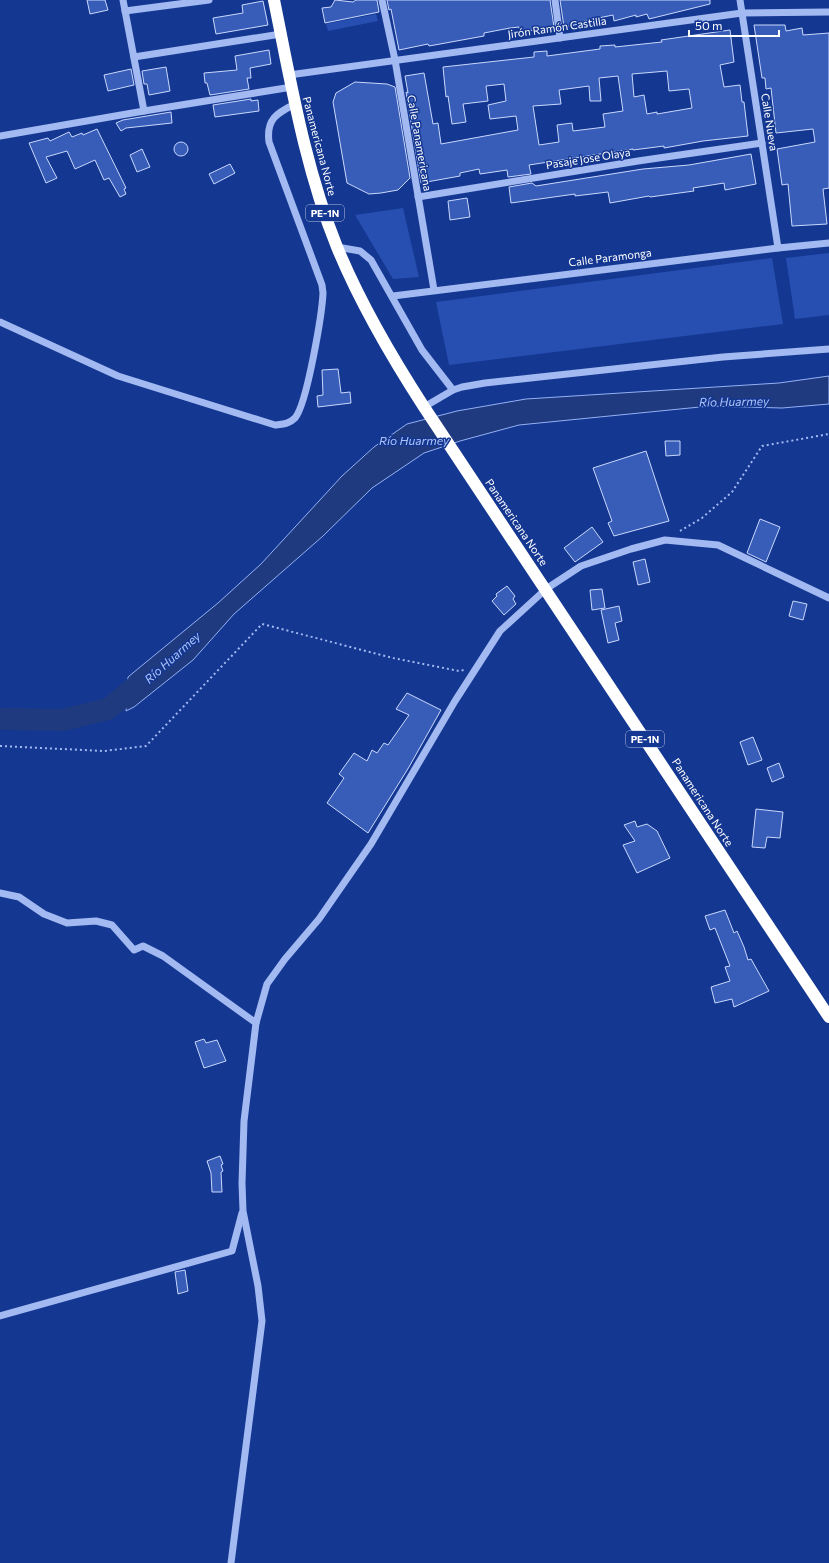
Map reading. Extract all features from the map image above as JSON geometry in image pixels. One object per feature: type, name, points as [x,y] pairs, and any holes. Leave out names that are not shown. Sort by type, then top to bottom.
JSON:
[{"type":"highway","name":"Panamericana Norte","points":[[274,0],[295,104],[316,186],[337,247],[374,324],[392,357],[829,1017]]},
{"type":"street","points":[[123,0],[144,111]]},
{"type":"street","points":[[125,10],[209,0]]},
{"type":"street","name":"Calle Panamericana","points":[[382,0],[395,60],[434,290]]},
{"type":"street","points":[[554,0],[560,38]]},
{"type":"street","name":"Calle Nueva","points":[[740,0],[778,248]]},
{"type":"street","name":"Jirón Ramón Castilla","points":[[289,75],[742,12],[829,12]]},
{"type":"street","points":[[134,57],[281,34]]},
{"type":"street","points":[[0,136],[292,87]]},
{"type":"street","points":[[0,322],[118,376],[275,425],[285,424],[294,418],[300,410],[312,362],[323,293],[322,284],[269,142],[267,133],[274,117],[295,104]]},
{"type":"street","name":"Pasaje Jose Olaya","points":[[418,197],[762,142]]},
{"type":"street","name":"Calle Paramonga","points":[[393,296],[829,243]]},
{"type":"street","points":[[337,247],[360,251],[371,260],[393,296],[422,350],[453,390]]},
{"type":"street","points":[[424,407],[453,390],[492,382],[715,357],[829,349]]},
{"type":"street","points":[[231,1563],[262,1321],[258,1286],[243,1211],[244,1121],[256,1023],[267,984],[285,959],[319,919],[371,844],[455,701],[500,631],[546,589],[581,566],[631,549],[665,540],[718,545],[829,598]]},
{"type":"street","points":[[0,893],[19,897],[44,914],[67,923],[96,921],[112,925],[134,950],[143,946],[162,956],[256,1023]]},
{"type":"street","points":[[0,1316],[232,1251],[243,1211]]},
{"type":"path","points":[[665,540],[702,518],[732,492],[762,446],[829,434]]},
{"type":"path","points":[[0,746],[104,751],[146,746],[262,624],[393,658],[459,670],[475,670]]},
{"type":"shaded area","points":[[376,14],[378,21],[328,31],[326,24]]},
{"type":"shaded area","points":[[403,208],[419,277],[393,279],[355,215]]},
{"type":"shaded area","points":[[829,253],[829,315],[795,319],[786,258]]},
{"type":"shaded area","points":[[772,258],[783,324],[449,365],[436,302]]},
{"type":"water","name":"Río Huarmey","points":[[829,376],[829,404],[782,408],[710,406],[519,425],[460,441],[424,453],[372,488],[323,536],[234,614],[193,660],[134,707],[126,711],[128,677],[218,603],[261,564],[342,476],[374,447],[407,424],[457,411],[526,399],[779,383]]},
{"type":"building","points":[[87,0],[105,0],[108,10],[90,14]]},
{"type":"building","points":[[335,0],[353,2],[356,0],[377,0],[379,12],[325,23],[322,8],[331,7]]},
{"type":"building","points":[[387,0],[550,0],[554,27],[520,32],[519,27],[510,28],[484,33],[484,36],[429,46],[428,44],[399,50],[391,9],[389,10]]},
{"type":"building","points":[[560,0],[710,0],[710,4],[649,19],[647,14],[636,17],[636,15],[614,21],[613,15],[564,27]]},
{"type":"building","points":[[263,1],[268,25],[216,34],[213,18],[243,13],[242,5]]},
{"type":"building","points":[[754,25],[785,25],[786,31],[802,28],[803,35],[829,33],[829,188],[823,189],[827,224],[792,226],[788,184],[782,185],[777,149],[815,142],[813,129],[776,133],[771,88],[766,89],[765,78],[762,78]]},
{"type":"building","points":[[730,30],[734,62],[720,65],[724,87],[740,85],[742,102],[744,102],[748,136],[703,141],[664,148],[664,146],[633,149],[529,165],[531,174],[508,177],[507,170],[480,174],[479,169],[460,173],[460,176],[421,183],[406,92],[408,93],[405,76],[424,73],[433,124],[438,123],[441,144],[518,130],[516,116],[490,119],[488,105],[506,101],[504,84],[486,86],[488,101],[463,104],[466,122],[452,124],[448,96],[446,97],[443,67],[534,57],[534,52],[547,51],[547,56],[600,49],[600,46],[615,45],[615,47],[662,42],[661,40]],"holes":[[[667,71],[669,91],[689,89],[692,108],[657,114],[657,112],[647,114],[644,95],[634,97],[632,74]],[[618,76],[623,111],[603,114],[605,127],[573,131],[572,123],[557,125],[559,142],[539,145],[533,106],[561,104],[559,90],[589,86],[590,101],[601,101],[599,78]]]},
{"type":"building","points":[[269,50],[271,64],[250,68],[251,78],[247,78],[249,89],[210,95],[207,83],[205,83],[204,73],[237,70],[235,56]]},
{"type":"building","points":[[166,67],[170,91],[149,95],[147,84],[144,84],[142,71]]},
{"type":"building","points":[[131,69],[134,85],[108,91],[104,75]]},
{"type":"building","points":[[355,82],[387,84],[395,87],[410,178],[398,190],[369,194],[347,183],[333,102],[336,93]]},
{"type":"building","points":[[251,99],[251,101],[258,100],[259,111],[215,117],[213,105]]},
{"type":"building","points":[[171,112],[172,123],[126,128],[121,131],[116,123],[123,120]]},
{"type":"building","points":[[97,129],[126,188],[124,189],[126,194],[120,197],[109,178],[104,180],[95,160],[75,169],[67,151],[46,157],[57,178],[46,183],[29,143],[48,138],[50,141],[69,132],[72,137],[82,133],[83,135]]},
{"type":"building","points":[[178,142],[184,142],[188,146],[188,152],[184,156],[178,156],[174,152],[174,146]]},
{"type":"building","points":[[142,149],[150,167],[137,172],[130,155]]},
{"type":"building","points":[[751,154],[756,184],[725,190],[724,183],[693,188],[694,191],[649,196],[610,203],[608,192],[575,196],[575,194],[511,203],[509,187],[532,183],[536,186],[643,169],[689,165]]},
{"type":"building","points":[[230,164],[235,173],[214,184],[209,174]]},
{"type":"building","points":[[467,198],[470,217],[450,220],[448,201]]},
{"type":"building","points":[[338,369],[341,393],[350,392],[351,403],[318,407],[317,396],[323,395],[322,370]]},
{"type":"building","points":[[665,441],[680,441],[680,455],[666,456]]},
{"type":"building","points":[[646,451],[669,521],[614,536],[608,523],[612,521],[593,468]]},
{"type":"building","points":[[760,519],[780,527],[766,562],[747,553]]},
{"type":"building","points":[[592,527],[603,542],[575,562],[564,548]]},
{"type":"building","points":[[645,559],[650,582],[638,585],[633,562]]},
{"type":"building","points":[[507,586],[515,596],[513,599],[516,604],[504,615],[492,601],[497,596],[496,594]]},
{"type":"building","points":[[602,589],[605,608],[592,610],[590,590]]},
{"type":"building","points":[[793,601],[807,604],[803,620],[789,616]]},
{"type":"building","points":[[619,606],[622,621],[615,623],[619,640],[608,643],[601,610]]},
{"type":"building","points":[[407,693],[441,710],[409,767],[368,833],[327,803],[344,778],[339,774],[354,753],[367,761],[372,750],[377,753],[384,743],[388,745],[409,715],[396,709]]},
{"type":"building","points":[[753,737],[762,760],[748,765],[740,742]]},
{"type":"building","points":[[779,763],[784,777],[772,782],[767,768]]},
{"type":"building","points":[[756,809],[783,812],[780,838],[767,837],[765,848],[752,847]]},
{"type":"building","points":[[635,821],[637,827],[647,824],[657,831],[670,858],[637,873],[623,845],[635,841],[624,825]]},
{"type":"building","points":[[725,910],[734,933],[737,931],[748,960],[751,959],[769,991],[734,1007],[732,999],[715,1003],[711,987],[730,981],[725,967],[730,966],[715,928],[710,930],[705,916]]},
{"type":"building","points":[[204,1039],[206,1043],[217,1040],[226,1061],[204,1068],[195,1042]]},
{"type":"building","points":[[220,1156],[223,1164],[221,1165],[223,1171],[221,1172],[222,1192],[212,1192],[211,1173],[207,1161]]},
{"type":"building","points":[[185,1270],[188,1291],[178,1294],[175,1272]]},
{"type":"waterway","name":"Río Huarmey","points":[[0,719],[63,720],[108,709],[149,676]]}]
